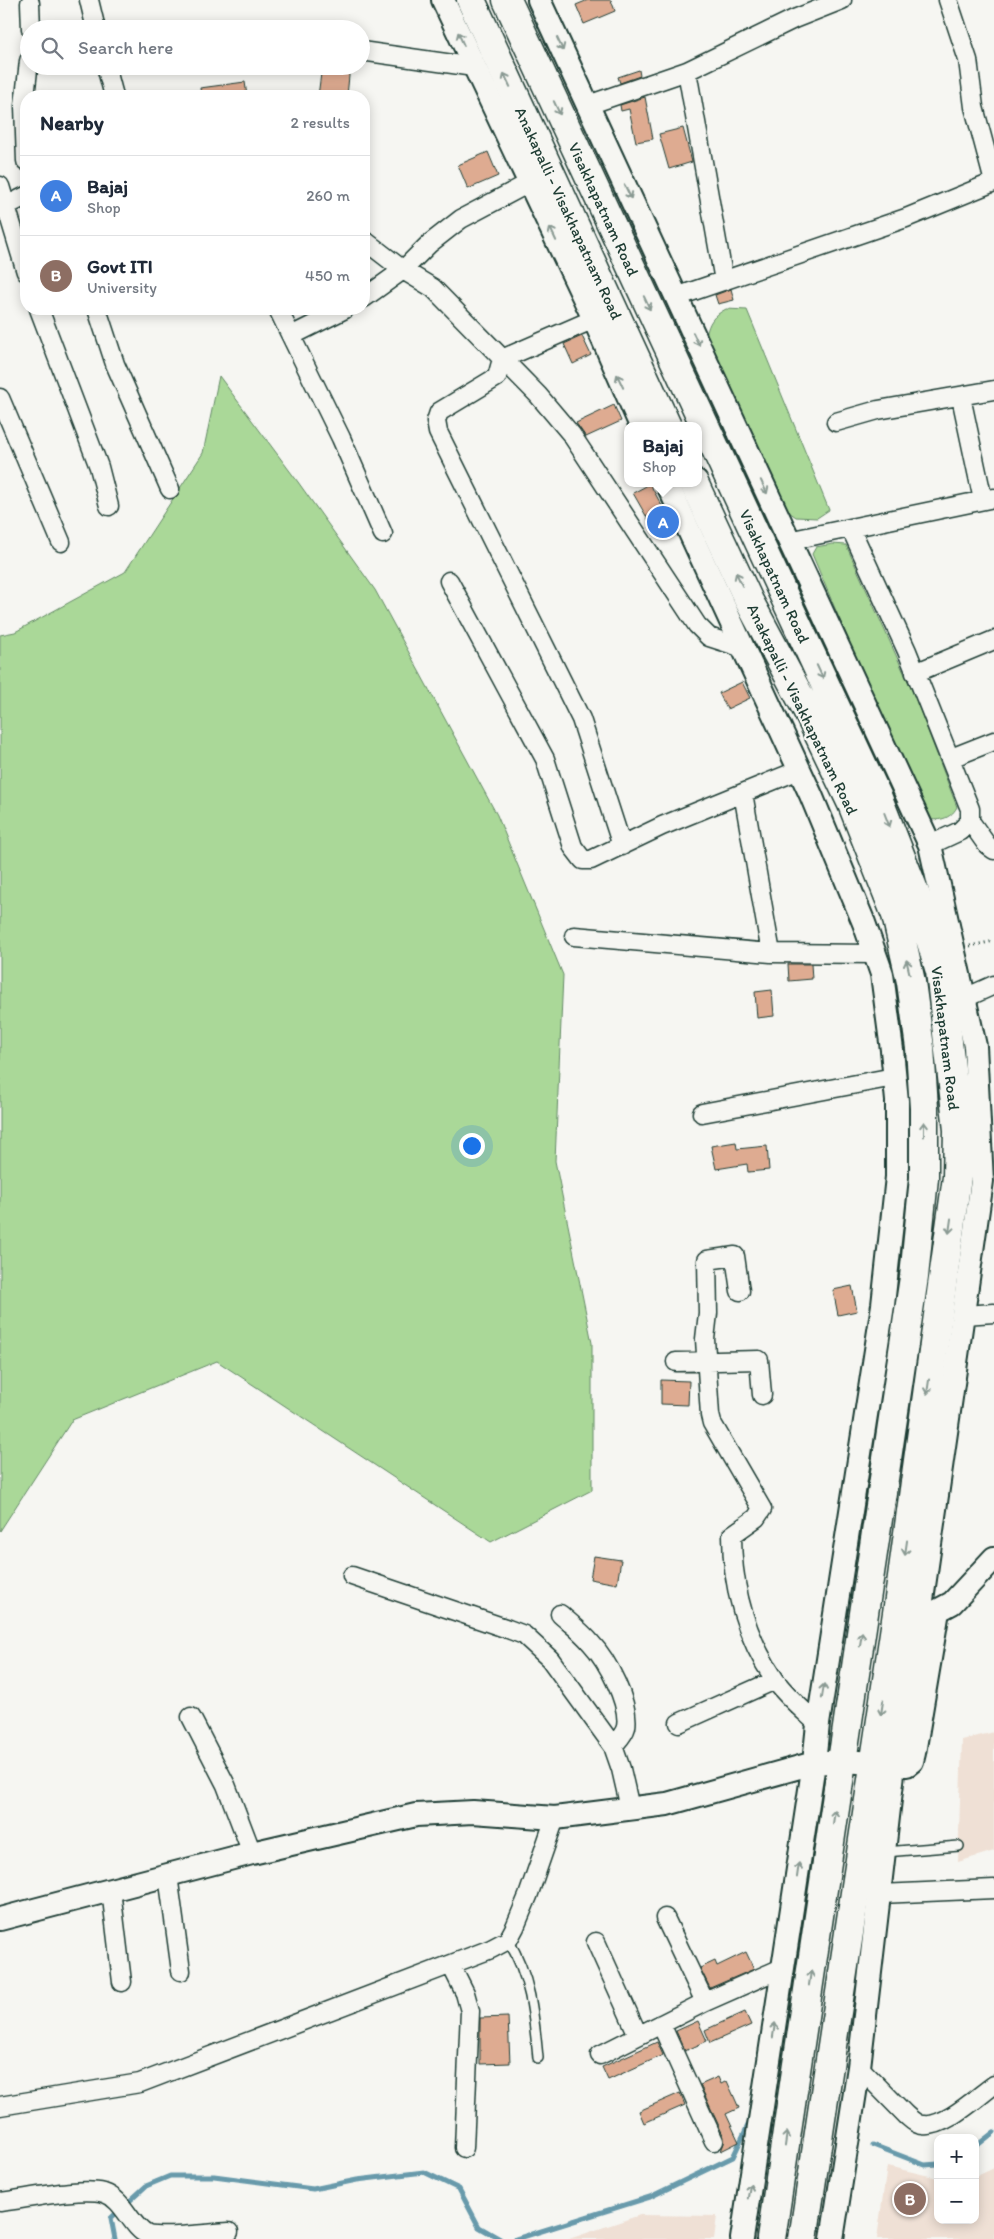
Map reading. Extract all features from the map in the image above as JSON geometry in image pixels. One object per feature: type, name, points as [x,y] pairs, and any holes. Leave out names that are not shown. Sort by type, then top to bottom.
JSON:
[{"type":"main road","name":"Anakapalli - Visakhapatnam Road","points":[[471,0],[665,422]]},
{"type":"main road","name":"Visakhapatnam Road","points":[[508,0],[878,798],[919,903],[940,971],[958,1130],[978,1178],[884,1764],[803,2239]]},
{"type":"main road","name":"Anakapalli - Visakhapatnam Road","points":[[696,487],[749,601],[807,710],[852,804],[896,914],[911,982],[920,1048],[924,1108],[924,1178],[914,1277],[771,2239]]},
{"type":"street","points":[[89,0],[94,20]]},
{"type":"street","points":[[443,0],[594,319],[639,422]]},
{"type":"street","points":[[539,0],[930,845],[975,1046],[978,1178],[964,1315],[930,1530],[928,1616],[884,1764],[885,1852],[859,2067],[832,2239]]},
{"type":"street","points":[[588,105],[687,71],[794,19],[842,0]]},
{"type":"street","points":[[676,297],[906,218],[994,182],[974,107],[966,52],[948,0]]},
{"type":"street","points":[[30,3],[31,20]]},
{"type":"street","points":[[370,52],[474,67]]},
{"type":"street","points":[[687,71],[724,281]]},
{"type":"street","points":[[26,90],[27,75]]},
{"type":"street","points":[[108,75],[112,90]]},
{"type":"street","points":[[370,294],[403,270],[429,244],[461,219],[529,183]]},
{"type":"street","points":[[0,186],[3,208],[20,255]]},
{"type":"street","points":[[3,208],[20,199]]},
{"type":"street","points":[[370,245],[403,270],[433,288],[538,394],[571,434],[697,626],[709,637],[743,648]]},
{"type":"street","points":[[41,315],[99,467],[109,506]]},
{"type":"street","points":[[100,315],[115,364],[170,489]]},
{"type":"street","points":[[281,315],[341,438],[383,534]]},
{"type":"street","points":[[291,336],[333,315]]},
{"type":"street","points":[[502,359],[594,319]]},
{"type":"street","points":[[502,359],[497,377],[439,412],[436,421],[438,432],[581,718],[622,846]]},
{"type":"street","points":[[836,422],[878,410],[994,390]]},
{"type":"street","points":[[788,541],[988,499],[961,397]]},
{"type":"street","points":[[0,398],[61,542]]},
{"type":"street","points":[[669,487],[799,770],[875,954],[882,974],[894,1078],[897,1177],[883,1305],[818,1724],[784,1967],[742,2239]]},
{"type":"street","points":[[851,529],[951,758],[968,802],[970,821],[987,845],[994,850]]},
{"type":"street","points":[[449,581],[546,759],[577,855],[583,860],[591,860],[662,826],[799,770]]},
{"type":"street","points":[[915,673],[994,640]]},
{"type":"street","points":[[951,758],[994,741]]},
{"type":"street","points":[[743,793],[771,952]]},
{"type":"street","points":[[930,845],[960,831],[970,821]]},
{"type":"street","points":[[574,936],[771,952],[875,954]]},
{"type":"street","points":[[965,998],[994,985]]},
{"type":"street","points":[[702,1113],[894,1078]]},
{"type":"street","points":[[897,1177],[924,1178]]},
{"type":"street","points":[[740,1292],[735,1256],[707,1260],[708,1313],[705,1339],[712,1423],[762,1509],[756,1518],[736,1530],[732,1535],[738,1601],[748,1630],[775,1680],[818,1724]]},
{"type":"street","points":[[964,1315],[994,1313]]},
{"type":"street","points":[[676,1362],[759,1360],[762,1395]]},
{"type":"street","points":[[928,1616],[952,1603],[969,1587],[994,1558]]},
{"type":"street","points":[[352,1576],[524,1635],[550,1659],[613,1746],[621,1769],[630,1808]]},
{"type":"street","points":[[560,1614],[592,1643],[610,1668],[626,1714],[626,1727],[622,1737],[613,1746]]},
{"type":"street","points":[[679,1723],[775,1680]]},
{"type":"street","points":[[191,1717],[226,1786],[252,1853]]},
{"type":"street","points":[[0,1919],[252,1853],[416,1815],[473,1812],[555,1818],[667,1804],[814,1762],[842,1761],[884,1764]]},
{"type":"street","points":[[0,2106],[140,2083],[451,1965],[508,1940],[528,1896],[555,1818]]},
{"type":"street","points":[[168,1875],[181,1971]]},
{"type":"street","points":[[880,1894],[994,1888]]},
{"type":"street","points":[[111,1890],[122,1982]]},
{"type":"street","points":[[665,1918],[705,2002]]},
{"type":"street","points":[[596,1942],[638,2035]]},
{"type":"street","points":[[451,1965],[465,1993],[470,2011],[464,2148]]},
{"type":"street","points":[[600,2055],[705,2002],[784,1967]]},
{"type":"street","points":[[661,2024],[714,2141]]},
{"type":"street","points":[[859,2067],[906,2115],[923,2126],[936,2124],[949,2118],[994,2084]]},
{"type":"street","points":[[0,2202],[90,2191],[106,2194],[117,2201],[148,2235],[165,2237],[229,2232]]},
{"type":"lane","points":[[885,1852],[959,1846]]},
{"type":"lane","points":[[508,1940],[523,1967],[532,2000],[538,2058]]},
{"type":"path","points":[[966,946],[994,941]]},
{"type":"shaded area","points":[[994,1732],[994,1851],[958,1862],[962,1740]]},
{"type":"shaded area","points":[[887,2166],[934,2177],[934,2224],[979,2224],[979,2175],[994,2168],[994,2239],[877,2239]]},
{"type":"shaded area","points":[[640,2215],[717,2216],[714,2239],[569,2239]]},
{"type":"green space","points":[[726,309],[747,310],[829,510],[817,518],[796,517],[786,510],[706,336],[712,320]]},
{"type":"green space","points":[[219,376],[375,590],[497,815],[563,975],[555,1161],[592,1343],[592,1490],[491,1542],[217,1361],[72,1420],[0,1531],[0,635],[15,632],[125,572],[203,453]]},
{"type":"green space","points":[[833,544],[846,545],[915,697],[957,807],[951,815],[943,819],[924,819],[812,554],[816,547]]},
{"type":"building","points":[[588,0],[611,0],[615,11],[584,24],[576,5]]},
{"type":"building","points":[[639,70],[640,76],[620,83],[618,77]]},
{"type":"building","points":[[321,75],[349,75],[348,90],[319,90]]},
{"type":"building","points":[[245,82],[246,90],[200,90],[200,88]]},
{"type":"building","points":[[645,97],[653,139],[636,142],[629,109],[621,111],[620,105]]},
{"type":"building","points":[[683,128],[692,162],[669,169],[659,134]]},
{"type":"building","points":[[488,152],[498,176],[468,189],[458,165]]},
{"type":"building","points":[[731,289],[734,300],[718,304],[715,295]]},
{"type":"building","points":[[582,336],[591,355],[573,364],[564,344]]},
{"type":"building","points":[[614,405],[621,421],[586,437],[576,423]]},
{"type":"building","points":[[644,487],[652,487],[669,519],[653,528],[633,493]]},
{"type":"building","points":[[742,682],[750,698],[727,709],[719,693]]},
{"type":"building","points":[[788,964],[811,964],[812,979],[789,981]]},
{"type":"building","points":[[772,990],[774,1016],[757,1018],[755,992]]},
{"type":"building","points":[[736,1142],[737,1149],[767,1146],[769,1170],[748,1172],[747,1164],[716,1169],[711,1146]]},
{"type":"building","points":[[852,1286],[857,1311],[838,1315],[833,1290]]},
{"type":"building","points":[[661,1380],[689,1381],[688,1405],[661,1404]]},
{"type":"building","points":[[594,1556],[621,1560],[617,1584],[590,1579]]},
{"type":"building","points":[[746,1952],[754,1969],[710,1988],[700,1968],[715,1961],[717,1966]]},
{"type":"building","points":[[745,2012],[751,2025],[710,2043],[705,2030]]},
{"type":"building","points":[[508,2017],[510,2063],[480,2064],[480,2018]]},
{"type":"building","points":[[698,2021],[707,2041],[685,2051],[676,2031]]},
{"type":"building","points":[[657,2042],[663,2055],[608,2080],[602,2067]]},
{"type":"building","points":[[718,2077],[721,2084],[727,2081],[739,2108],[726,2114],[739,2142],[721,2151],[724,2137],[700,2085]]},
{"type":"building","points":[[680,2093],[685,2105],[644,2123],[639,2111]]},
{"type":"waterway","points":[[516,2239],[650,2197],[733,2157],[750,2121]]},
{"type":"waterway","points":[[979,2144],[994,2132]]},
{"type":"waterway","points":[[873,2145],[925,2165],[934,2164]]},
{"type":"waterway","points":[[115,2239],[111,2218],[146,2186],[170,2176],[214,2176],[313,2189],[357,2180],[424,2172],[459,2189],[479,2227],[500,2239]]},
{"type":"place","name":"Bajaj","points":[[663,522]]},
{"type":"place","name":"Govt ITI","points":[[910,2199]]}]
